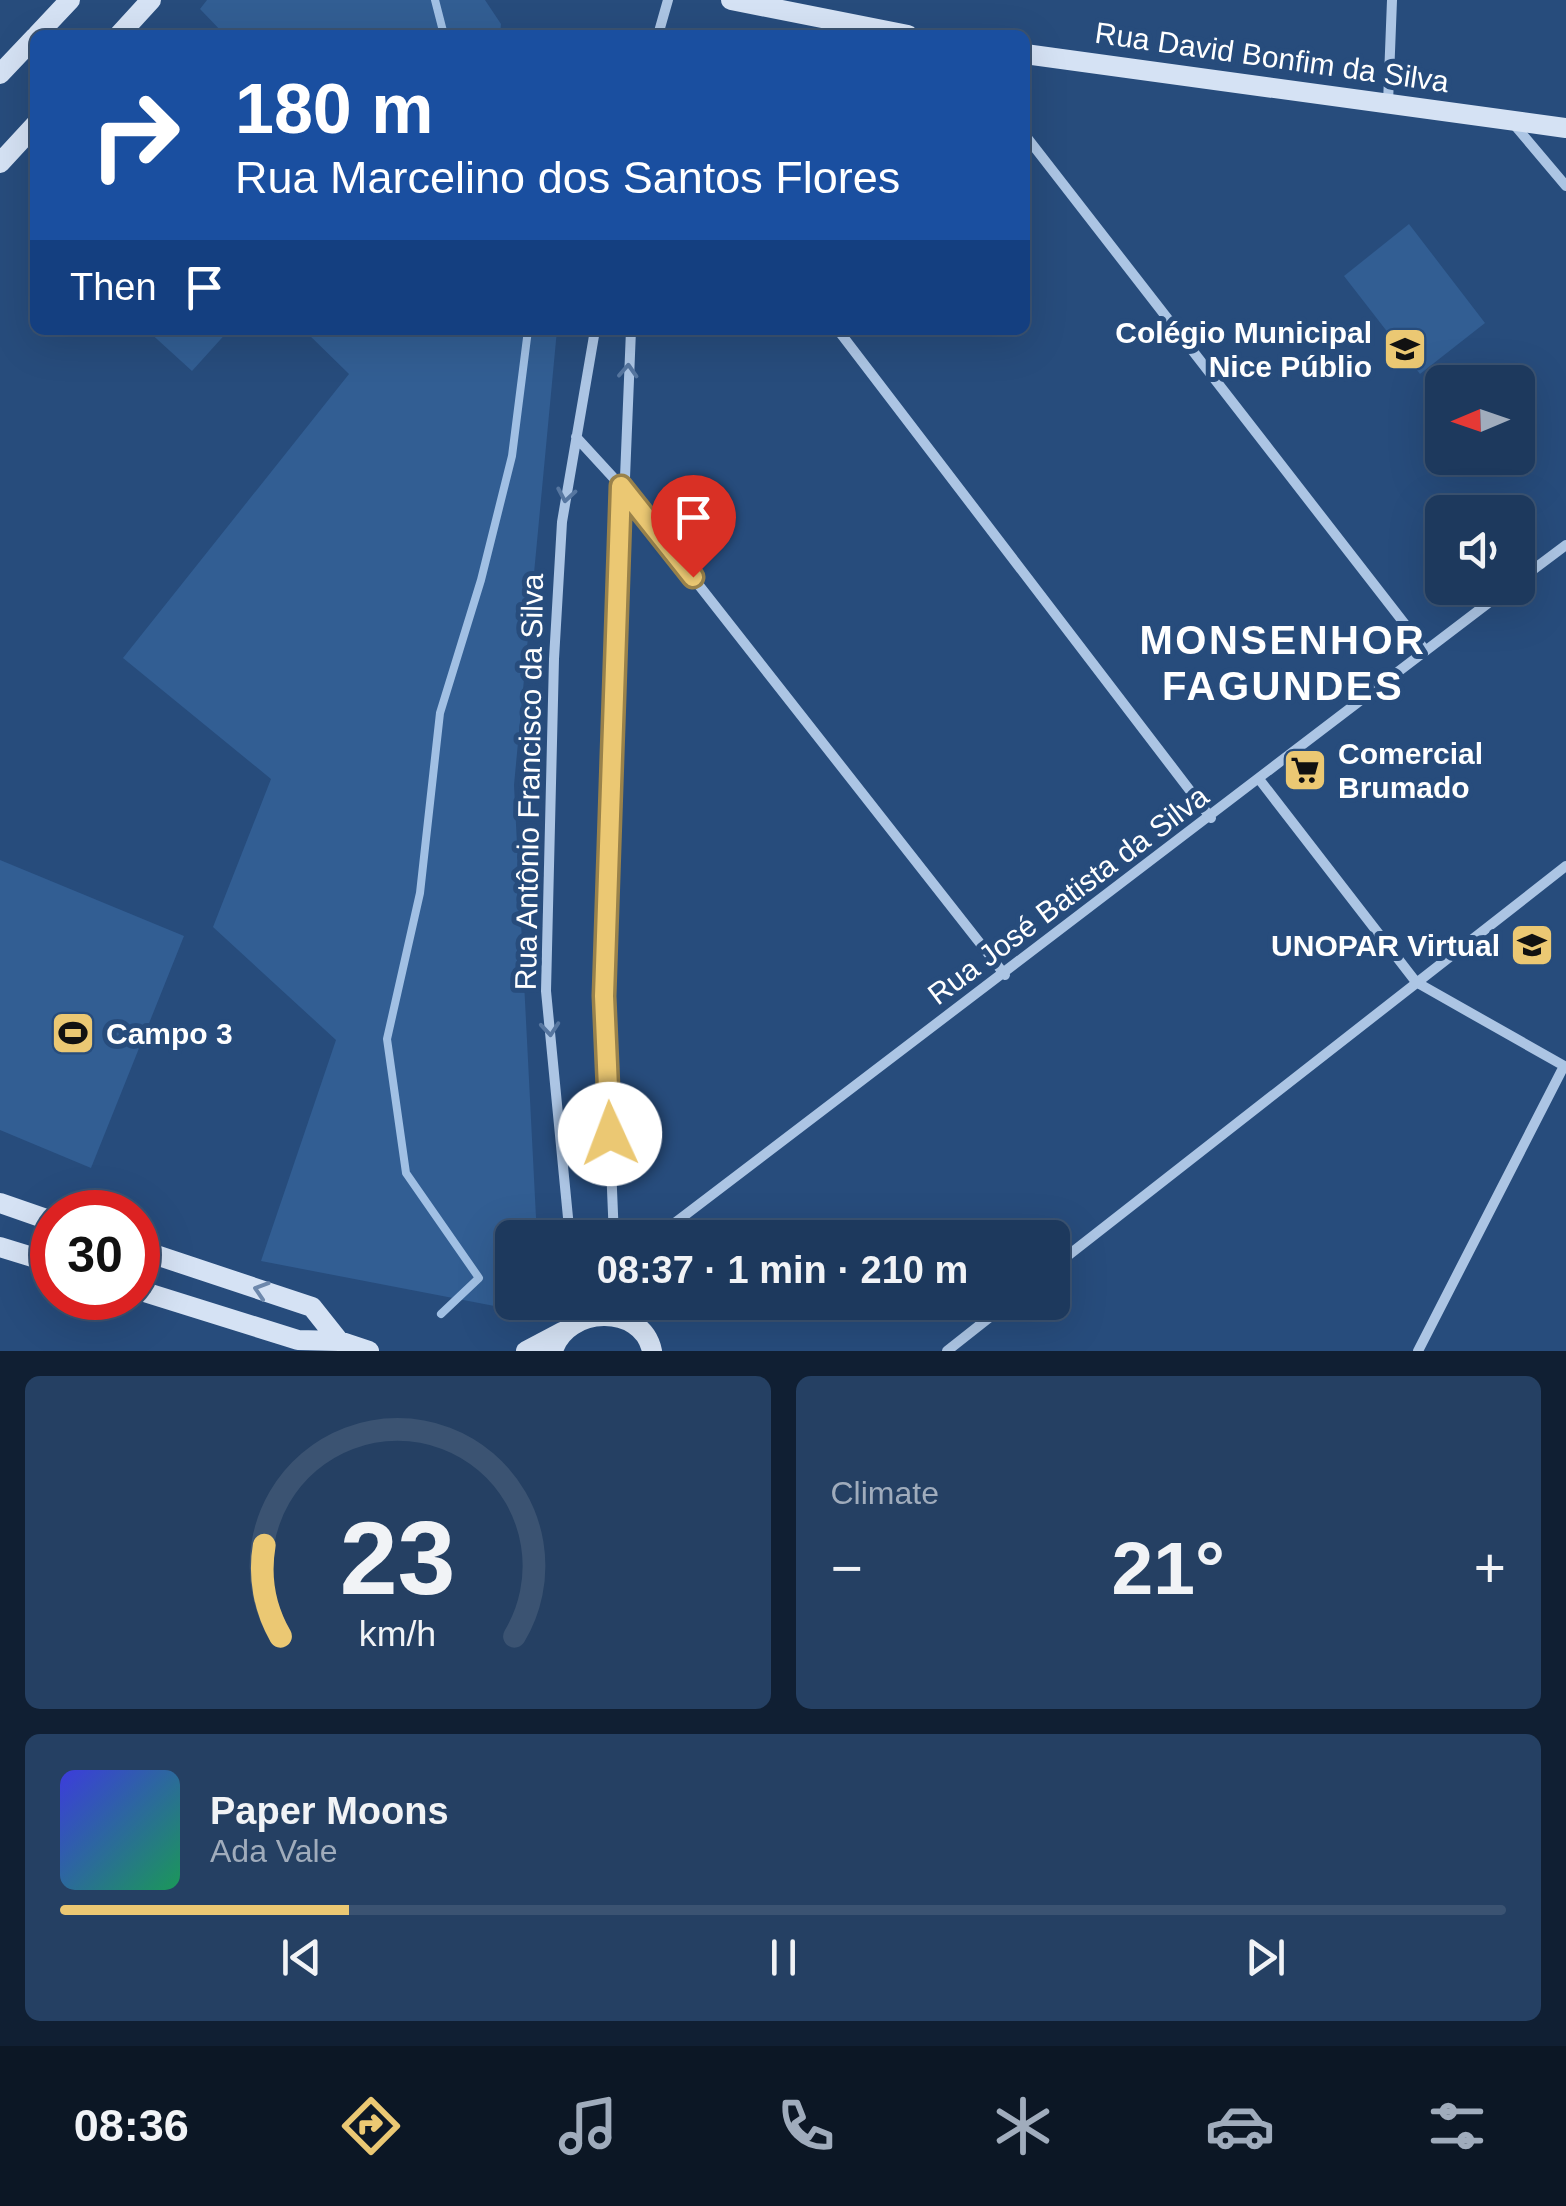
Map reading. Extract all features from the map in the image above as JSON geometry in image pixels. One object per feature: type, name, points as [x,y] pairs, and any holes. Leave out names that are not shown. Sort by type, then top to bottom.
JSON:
[{"type":"main road","points":[[42,30],[70,0]]},
{"type":"main road","points":[[124,30],[152,0]]},
{"type":"main road","points":[[731,0],[883,30]]},
{"type":"main road","points":[[0,74],[30,42]]},
{"type":"main road","name":"Rua David Bonfim da Silva","points":[[1030,55],[1566,128]]},
{"type":"main road","points":[[0,162],[30,130]]},
{"type":"main road","points":[[0,1203],[30,1213]]},
{"type":"main road","points":[[0,1247],[30,1256]]},
{"type":"main road","points":[[160,1256],[312,1307],[339,1342]]},
{"type":"main road","points":[[160,1297],[298,1340],[339,1342],[369,1351]]},
{"type":"main road","points":[[526,1351],[573,1320]]},
{"type":"main road","points":[[553,1351],[577,1320]]},
{"type":"main road","points":[[627,1320],[651,1346]]},
{"type":"street","points":[[659,30],[668,0]]},
{"type":"street","points":[[1388,103],[1392,0]]},
{"type":"street","points":[[1510,121],[1566,186]]},
{"type":"street","points":[[1030,141],[1425,650]]},
{"type":"street","name":"Rua Antônio Francisco da Silva","points":[[568,1220],[546,991],[554,659],[562,522],[594,335]]},
{"type":"street","points":[[613,1220],[604,996],[630,335]]},
{"type":"street","points":[[842,335],[1212,818]]},
{"type":"street","points":[[576,436],[621,486],[1005,975]]},
{"type":"street","points":[[1535,568],[1566,544]]},
{"type":"street","name":"Rua José Batista da Silva","points":[[679,1220],[1212,818],[1485,605]]},
{"type":"street","points":[[1260,779],[1416,982],[1565,1067],[1418,1351]]},
{"type":"street","points":[[1070,1254],[1566,866]]},
{"type":"street","points":[[640,1320],[651,1346]]},
{"type":"street","points":[[947,1351],[986,1320]]},
{"type":"shaded area","points":[[207,0],[485,0],[501,24],[500,30],[220,30],[200,9]]},
{"type":"shaded area","points":[[1409,224],[1485,323],[1431,365],[1425,365],[1420,374],[1344,276]]},
{"type":"shaded area","points":[[152,335],[224,335],[192,371]]},
{"type":"shaded area","points":[[309,335],[557,335],[514,785],[536,1220],[495,1220],[495,1306],[261,1261],[336,1040],[213,927],[271,779],[123,658],[349,374]]},
{"type":"shaded area","name":"Campo 3","points":[[0,860],[184,936],[91,1168],[0,1130]]},
{"type":"waterway","points":[[435,0],[443,30]]},
{"type":"waterway","points":[[441,1314],[479,1278],[406,1173],[387,1039],[420,893],[440,713],[481,580],[512,456],[527,335]]},
{"type":"place","name":"Colégio Municipal Nice Públio","points":[[1405,349]]},
{"type":"place","name":"Comercial Brumado","points":[[1305,770]]},
{"type":"place","name":"UNOPAR Virtual","points":[[1532,945]]},
{"type":"place","name":"Campo 3","points":[[73,1033]]},
{"type":"district","name":"MONSENHOR FAGUNDES","points":[[1283,663]]},
{"type":"route","points":[[610,1134],[604,996],[621,486],[693,577]]}]
